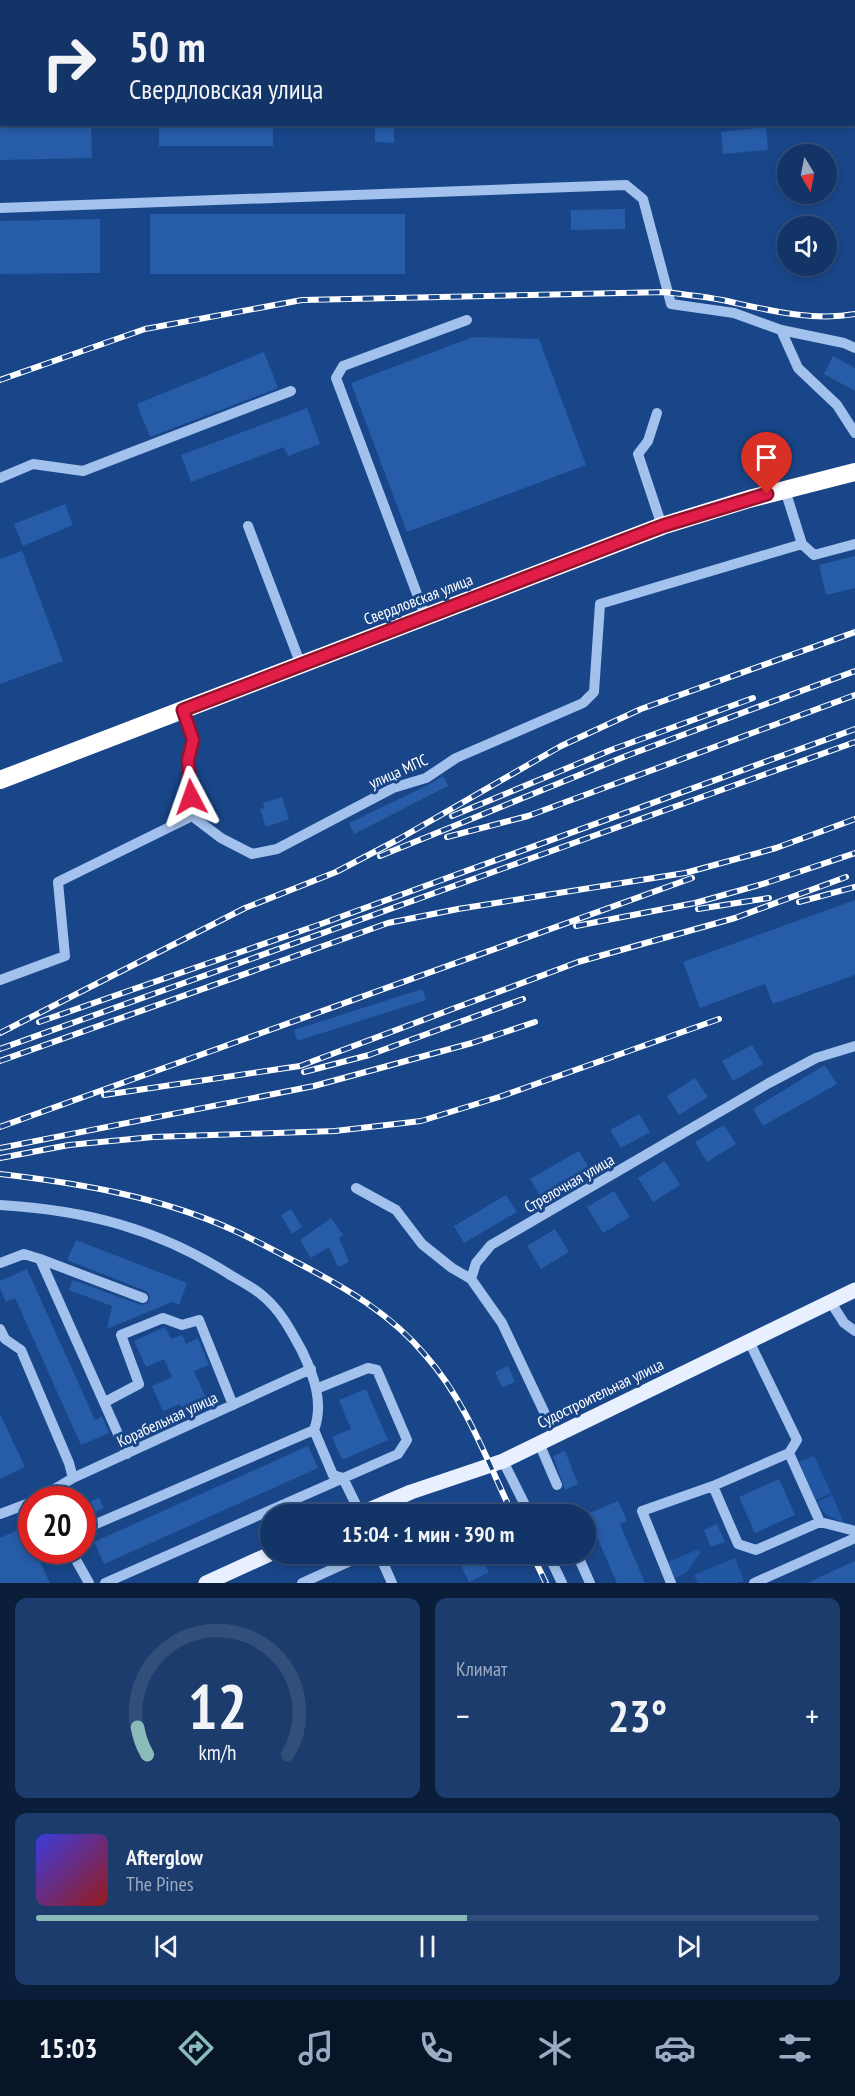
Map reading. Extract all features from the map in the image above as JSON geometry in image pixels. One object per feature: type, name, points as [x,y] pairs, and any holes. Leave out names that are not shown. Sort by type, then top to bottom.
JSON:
[{"type":"highway","name":"Свердловская улица","points":[[0,780],[662,526],[855,472]]},
{"type":"main road","name":"Судостроительная улица","points":[[383,1504],[503,1461],[855,1290]]},
{"type":"main road","points":[[206,1583],[260,1559]]},
{"type":"street","points":[[0,208],[626,185],[643,199],[671,304],[734,313],[781,330],[844,343],[855,348]]},
{"type":"street","points":[[426,618],[336,378],[343,366],[467,320]]},
{"type":"street","points":[[781,330],[798,368],[837,405],[855,433]]},
{"type":"street","points":[[0,478],[33,464],[83,471],[291,391]]},
{"type":"street","points":[[657,413],[648,441],[638,454],[662,526]]},
{"type":"street","points":[[785,490],[802,544],[814,555],[855,544]]},
{"type":"street","points":[[248,526],[301,665]]},
{"type":"street","name":"улица МПС","points":[[192,816],[221,838],[252,854],[278,849],[393,788],[426,778],[456,758],[583,703],[594,692],[600,604],[802,544]]},
{"type":"street","points":[[0,980],[66,956],[58,882],[192,816],[188,760],[193,740],[183,710]]},
{"type":"street","name":"Стрелочная улица","points":[[471,1280],[476,1263],[491,1245],[769,1083],[816,1058],[855,1046]]},
{"type":"street","points":[[356,1188],[396,1210],[422,1244],[452,1269],[471,1280],[502,1323],[555,1435]]},
{"type":"street","points":[[0,1205],[44,1207],[86,1214],[167,1239],[211,1262],[263,1295],[286,1322],[311,1369],[319,1416],[314,1430],[333,1474],[343,1478],[355,1504]]},
{"type":"street","points":[[0,1263],[24,1254],[143,1298]]},
{"type":"street","points":[[40,1259],[127,1454]]},
{"type":"street","points":[[830,1301],[844,1323],[855,1331]]},
{"type":"street","points":[[105,1402],[139,1384],[121,1335],[163,1318],[182,1324],[199,1320],[233,1405]]},
{"type":"street","points":[[0,1329],[5,1339],[21,1350],[69,1463],[73,1478]]},
{"type":"street","points":[[671,1583],[642,1511],[713,1486],[789,1453],[797,1440],[749,1341]]},
{"type":"street","points":[[105,1583],[398,1454],[407,1440],[377,1370],[368,1368],[316,1389]]},
{"type":"street","name":"Корабельная улица","points":[[60,1486],[73,1478],[311,1369]]},
{"type":"street","points":[[96,1524],[314,1430]]},
{"type":"street","points":[[539,1443],[557,1485]]},
{"type":"street","points":[[789,1453],[820,1522]]},
{"type":"street","points":[[503,1461],[524,1504]]},
{"type":"street","points":[[713,1486],[738,1544],[756,1550],[820,1522],[855,1531]]},
{"type":"street","name":"Корабельная улица","points":[[0,1514],[18,1507]]},
{"type":"street","points":[[754,1583],[855,1538]]},
{"type":"street","points":[[78,1564],[89,1583]]},
{"type":"street","points":[[302,1583],[344,1564]]},
{"type":"street","points":[[383,1564],[392,1583]]},
{"type":"street","points":[[553,1564],[562,1583]]},
{"type":"street","points":[[581,1564],[590,1583]]},
{"type":"shaded area","points":[[814,1456],[831,1493],[816,1500],[799,1462]]},
{"type":"shaded area","points":[[832,1495],[844,1523],[825,1514],[817,1502]]},
{"type":"shaded area","points":[[699,1549],[700,1553],[686,1573],[675,1578],[668,1562]]},
{"type":"shaded area","points":[[735,1558],[744,1581],[698,1583],[694,1575]]},
{"type":"building","points":[[0,126],[91,126],[92,158],[0,160]]},
{"type":"building","points":[[159,126],[273,126],[273,146],[159,146]]},
{"type":"building","points":[[375,126],[394,126],[394,143],[375,142]]},
{"type":"building","points":[[766,127],[768,150],[723,154],[721,132]]},
{"type":"building","points":[[625,209],[625,229],[571,230],[571,210]]},
{"type":"building","points":[[150,214],[405,214],[405,274],[150,274]]},
{"type":"building","points":[[100,219],[100,273],[0,274],[0,221]]},
{"type":"building","points":[[473,337],[539,339],[586,465],[407,532],[351,383]]},
{"type":"building","points":[[264,352],[278,388],[150,437],[137,404]]},
{"type":"building","points":[[833,356],[855,368],[855,391],[824,374]]},
{"type":"building","points":[[307,408],[320,444],[288,456],[284,447],[191,482],[181,455]]},
{"type":"building","points":[[65,504],[73,525],[23,546],[14,524]]},
{"type":"building","points":[[22,551],[63,661],[0,684],[0,559]]},
{"type":"building","points":[[855,556],[855,588],[826,595],[819,565]]},
{"type":"building","points":[[443,776],[448,786],[354,834],[349,823]]},
{"type":"building","points":[[282,797],[289,819],[266,827],[260,809],[264,808],[263,803]]},
{"type":"building","points":[[855,900],[855,975],[773,1004],[765,984],[700,1008],[683,962]]},
{"type":"building","points":[[422,989],[426,1000],[297,1041],[294,1030]]},
{"type":"building","points":[[752,1045],[763,1064],[733,1081],[722,1061]]},
{"type":"building","points":[[825,1065],[837,1084],[763,1126],[753,1109]]},
{"type":"building","points":[[695,1078],[708,1097],[679,1115],[667,1096]]},
{"type":"building","points":[[639,1114],[650,1132],[621,1148],[610,1130]]},
{"type":"building","points":[[724,1125],[736,1144],[707,1162],[695,1142]]},
{"type":"building","points":[[579,1151],[589,1168],[541,1197],[530,1179]]},
{"type":"building","points":[[665,1161],[680,1185],[653,1202],[638,1178]]},
{"type":"building","points":[[614,1191],[630,1217],[603,1233],[587,1207]]},
{"type":"building","points":[[506,1195],[517,1212],[464,1243],[454,1226]]},
{"type":"building","points":[[291,1209],[302,1227],[292,1234],[281,1215]]},
{"type":"building","points":[[331,1218],[343,1235],[339,1238],[349,1262],[338,1267],[329,1247],[311,1258],[300,1240]]},
{"type":"building","points":[[555,1229],[569,1252],[541,1269],[527,1246]]},
{"type":"building","points":[[76,1240],[187,1283],[179,1305],[172,1302],[107,1329],[112,1306],[69,1290],[73,1280],[141,1305],[148,1303],[150,1296],[146,1291],[67,1260]]},
{"type":"building","points":[[27,1269],[95,1420],[102,1416],[109,1433],[81,1445],[15,1298],[6,1302],[0,1288],[0,1281]]},
{"type":"building","points":[[165,1327],[171,1339],[182,1335],[186,1344],[198,1338],[209,1365],[194,1371],[206,1398],[182,1408],[180,1404],[163,1411],[152,1386],[172,1377],[164,1359],[146,1367],[134,1341]]},
{"type":"building","points":[[508,1366],[515,1382],[502,1388],[495,1372]]},
{"type":"building","points":[[366,1389],[388,1440],[342,1460],[332,1437],[351,1429],[339,1400]]},
{"type":"building","points":[[0,1414],[25,1467],[0,1479]]},
{"type":"building","points":[[308,1446],[318,1468],[104,1564],[96,1541]]},
{"type":"building","points":[[565,1451],[578,1484],[565,1490],[553,1456]]},
{"type":"building","points":[[779,1479],[795,1515],[755,1533],[739,1497]]},
{"type":"building","points":[[99,1498],[104,1508],[96,1512],[96,1499]]},
{"type":"building","points":[[618,1501],[627,1521],[620,1524],[645,1583],[617,1583],[596,1535],[596,1510]]},
{"type":"building","points":[[717,1524],[725,1542],[711,1547],[704,1530]]},
{"type":"building","points":[[18,1530],[18,1564],[41,1564],[50,1583],[0,1583],[0,1538]]},
{"type":"building","points":[[855,1561],[855,1583],[807,1583]]},
{"type":"building","points":[[484,1564],[489,1572],[469,1582],[461,1566]]},
{"type":"railway","points":[[0,380],[145,329],[302,300],[666,292],[805,315],[855,314]]},
{"type":"railway","points":[[0,1033],[245,908],[336,872],[399,839],[561,746],[641,709],[855,632]]},
{"type":"railway","points":[[380,856],[626,756],[855,671]]},
{"type":"railway","points":[[447,837],[528,816],[855,695]]},
{"type":"railway","points":[[452,816],[611,750],[753,698]]},
{"type":"railway","points":[[39,1022],[321,924],[855,729]]},
{"type":"railway","points":[[0,1049],[855,742]]},
{"type":"railway","points":[[0,1061],[388,923],[458,909],[685,873],[776,848],[855,819]]},
{"type":"railway","points":[[576,926],[695,903],[766,883],[855,853]]},
{"type":"railway","points":[[104,1095],[300,1066],[578,962],[735,918],[846,877]]},
{"type":"railway","points":[[0,1127],[692,878]]},
{"type":"railway","points":[[799,902],[855,887]]},
{"type":"railway","points":[[698,909],[769,898]]},
{"type":"railway","points":[[304,1072],[369,1055],[523,999]]},
{"type":"railway","points":[[0,1158],[69,1145],[153,1137],[335,1131],[421,1121],[499,1097],[719,1019]]},
{"type":"railway","points":[[0,1148],[314,1086],[472,1043],[535,1022]]},
{"type":"railway","points":[[0,1174],[119,1193],[206,1218],[274,1250],[367,1303],[412,1341],[453,1392],[475,1432],[508,1504]]},
{"type":"railway","points":[[537,1564],[546,1583]]},
{"type":"route","points":[[191,797],[188,760],[193,740],[183,710],[662,526],[767,494]]}]
